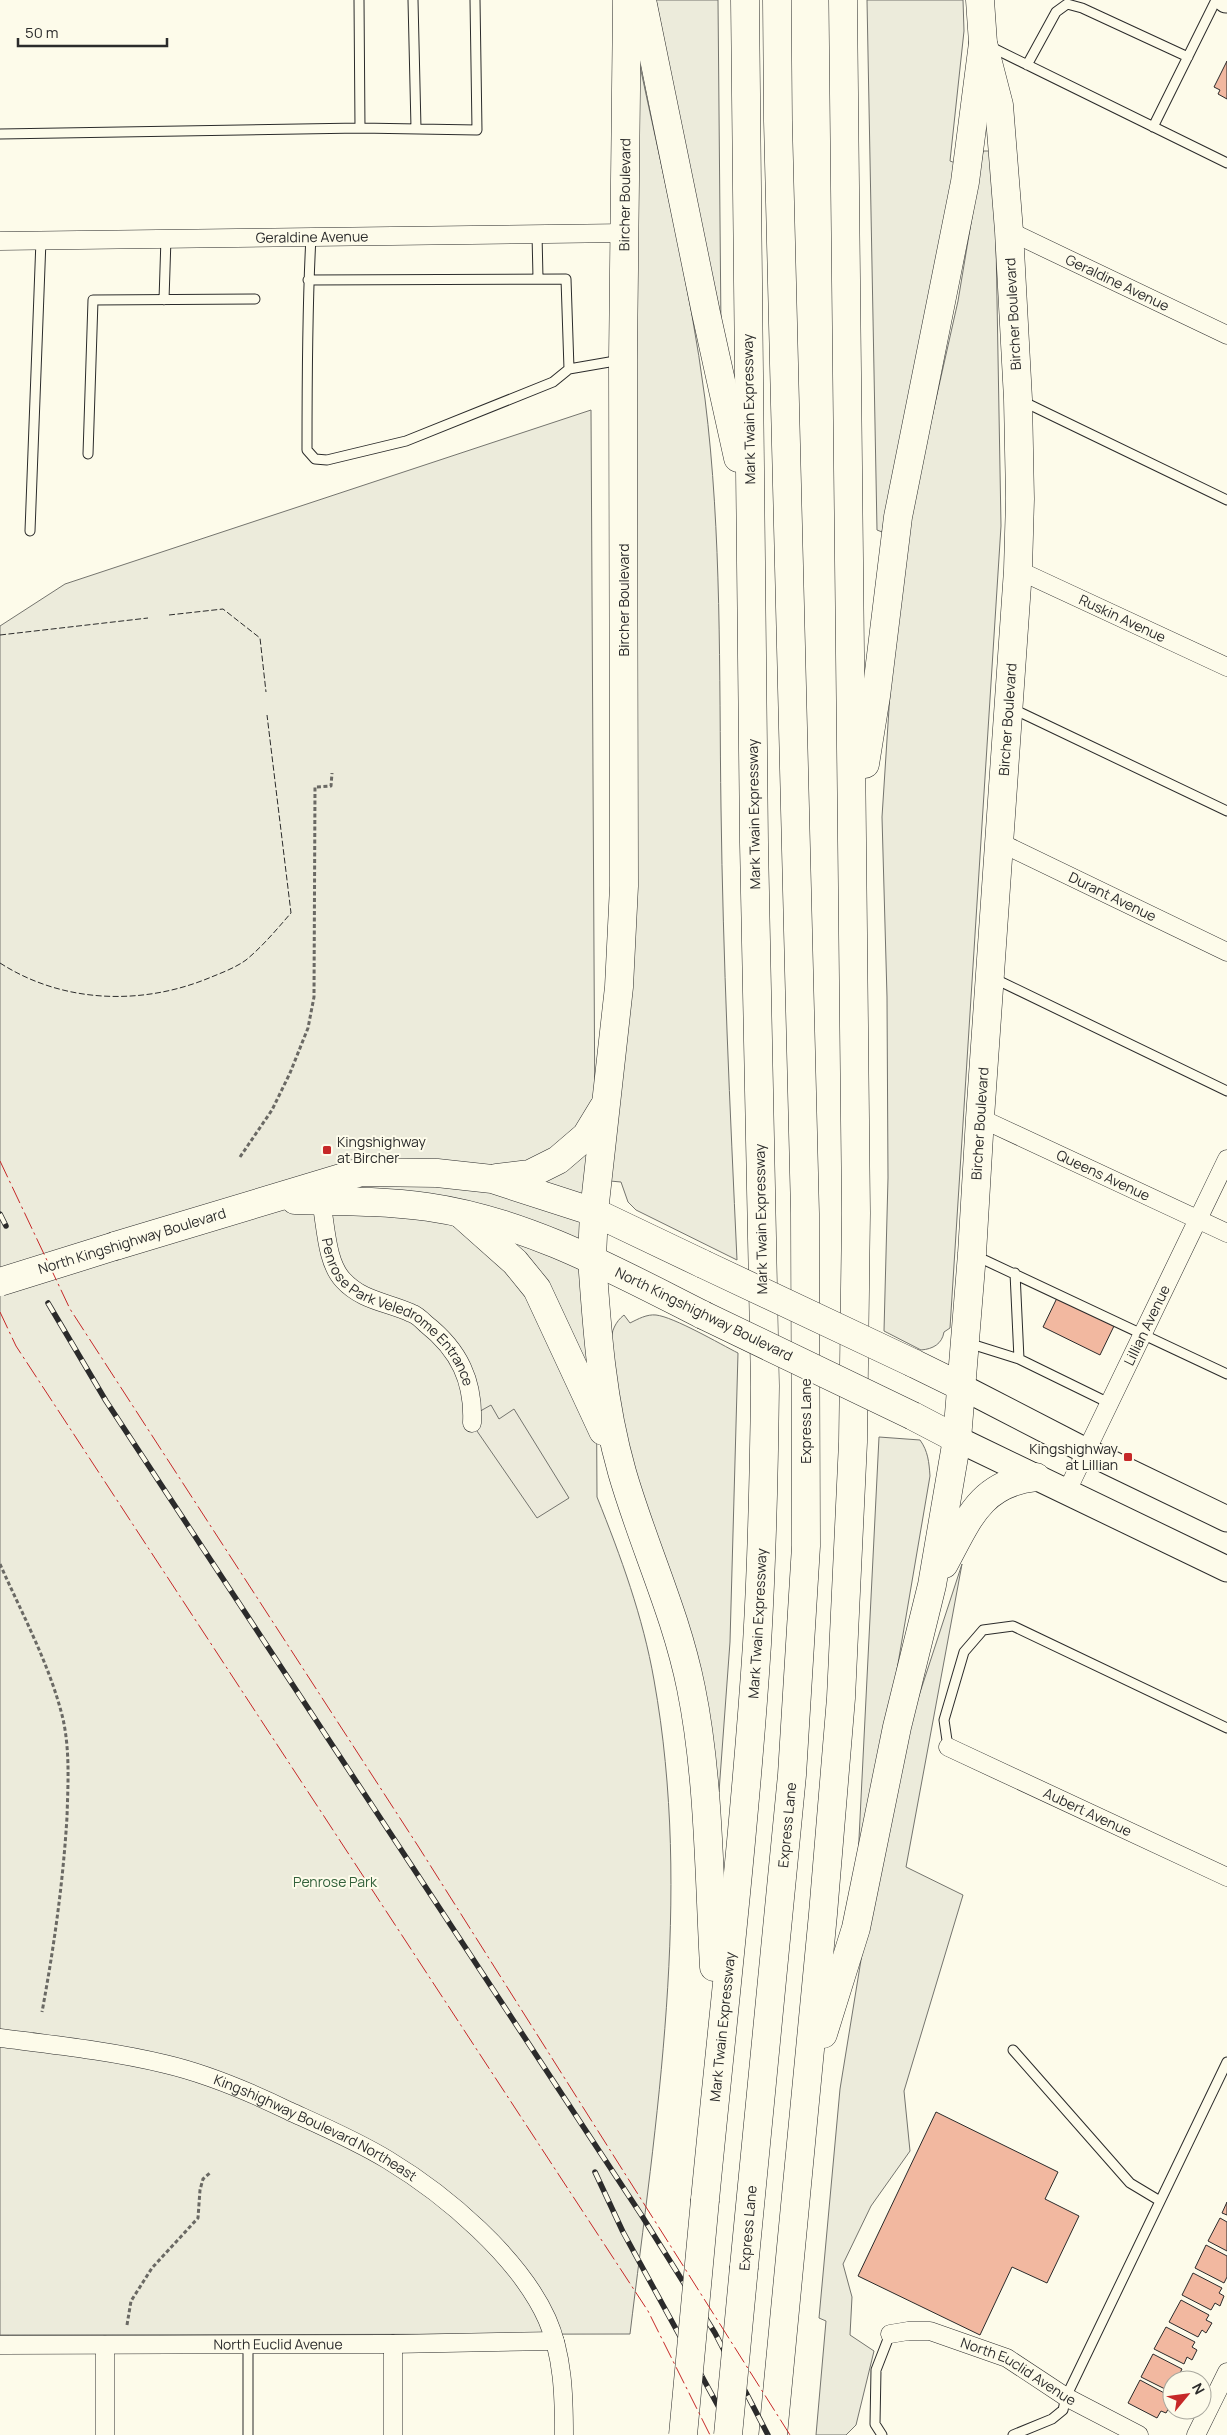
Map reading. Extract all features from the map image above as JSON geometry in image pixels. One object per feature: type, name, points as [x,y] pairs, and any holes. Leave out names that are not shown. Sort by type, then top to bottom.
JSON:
[{"type":"main road","name":"Bircher Boulevard","points":[[623,1472],[602,1376],[592,1258],[594,1212],[619,987],[624,886],[623,360],[626,232],[627,0]]},
{"type":"main road","points":[[642,0],[706,313],[750,511]]},
{"type":"main road","name":"Mark Twain Expressway","points":[[683,2435],[749,1754],[757,1634],[764,1458],[765,1386],[754,853],[745,0]]},
{"type":"main road","name":"Express Lane","points":[[728,2435],[792,1775],[801,1659],[806,1546],[804,1213],[778,121],[777,0]]},
{"type":"main road","points":[[773,2435],[842,1698],[850,1529],[856,1213],[843,0]]},
{"type":"main road","name":"Bircher Boulevard","points":[[932,1585],[957,1439],[962,1387],[1018,570],[1020,499],[1018,399],[1009,231],[999,106],[983,43],[980,0]]},
{"type":"main road","points":[[853,832],[876,696],[898,517],[963,192],[983,43]]},
{"type":"main road","points":[[492,1179],[530,1174],[558,1160],[586,1136],[606,1102]]},
{"type":"main road","name":"North Kingshighway Boulevard","points":[[0,1282],[263,1200],[361,1172],[437,1173],[492,1179],[594,1212],[962,1387],[1086,1451],[1227,1519]]},
{"type":"main road","name":"North Kingshighway Boulevard","points":[[263,1200],[359,1201],[429,1207],[505,1225],[592,1258],[703,1315],[1227,1568]]},
{"type":"main road","points":[[461,1214],[515,1262],[537,1289],[623,1472],[663,1585],[691,1689],[703,1784],[719,2051]]},
{"type":"main road","points":[[806,2085],[856,1928],[897,1727],[932,1585],[972,1512],[982,1500],[994,1490],[1008,1483],[1036,1477]]},
{"type":"street","name":"Geraldine Avenue","points":[[1009,231],[1227,335]]},
{"type":"street","name":"Geraldine Avenue","points":[[0,240],[626,232]]},
{"type":"street","name":"Ruskin Avenue","points":[[1018,570],[1227,667]]},
{"type":"street","name":"Durant Avenue","points":[[999,842],[1227,952]]},
{"type":"street","name":"Queens Avenue","points":[[980,1118],[1227,1233]]},
{"type":"street","name":"Lillian Avenue","points":[[1067,1491],[1227,1159]]},
{"type":"street","name":"Penrose Park Veledrome Entrance","points":[[321,1201],[330,1257],[342,1280],[361,1296],[412,1313],[436,1332],[454,1351],[466,1377],[473,1406],[472,1423]]},
{"type":"street","name":"Aubert Avenue","points":[[948,1747],[1227,1877]]},
{"type":"street","name":"Kingshighway Boulevard Northeast","points":[[0,2038],[106,2052],[167,2064],[250,2092],[324,2126],[388,2160],[455,2209],[503,2254],[535,2296],[555,2341]]},
{"type":"street","name":"North Euclid Avenue","points":[[890,2334],[908,2331],[930,2331],[1007,2358],[1066,2397],[1139,2435]]},
{"type":"street","name":"North Euclid Avenue","points":[[0,2345],[393,2344],[555,2341]]},
{"type":"street","points":[[555,2341],[562,2374],[564,2435]]},
{"type":"street","points":[[393,2344],[393,2435]]},
{"type":"street","points":[[104,2435],[105,2345]]},
{"type":"street","points":[[1196,2435],[1227,2372]]},
{"type":"lane","points":[[359,0],[360,128]]},
{"type":"lane","points":[[413,0],[416,128]]},
{"type":"lane","points":[[0,134],[360,128],[477,130],[475,0]]},
{"type":"lane","points":[[1153,127],[1216,0]]},
{"type":"lane","points":[[1027,65],[1056,12],[1067,4],[1082,8],[1188,57]]},
{"type":"lane","points":[[983,43],[1227,163]]},
{"type":"lane","points":[[537,234],[538,278]]},
{"type":"lane","points":[[311,237],[306,330],[307,450],[316,459],[327,460],[406,441],[553,382],[569,369],[623,360]]},
{"type":"lane","points":[[164,300],[166,238]]},
{"type":"lane","points":[[30,531],[41,240]]},
{"type":"lane","points":[[308,280],[562,278],[568,282],[569,369]]},
{"type":"lane","points":[[88,454],[93,300],[255,299]]},
{"type":"lane","points":[[1018,399],[1227,500]]},
{"type":"lane","points":[[1009,707],[1227,811]]},
{"type":"lane","points":[[990,977],[1227,1091]]},
{"type":"lane","points":[[972,1254],[1227,1374]]},
{"type":"lane","points":[[1015,1274],[1019,1359]]},
{"type":"lane","points":[[965,1342],[1019,1359],[1109,1403]]},
{"type":"lane","points":[[948,1747],[944,1720],[964,1652],[983,1630],[1012,1626],[1227,1728]]},
{"type":"lane","points":[[1013,2050],[1130,2183],[1160,2201]]},
{"type":"lane","points":[[1013,2435],[1052,2419],[1063,2410],[1066,2397],[1227,2062]]},
{"type":"lane","points":[[882,2435],[875,2424],[876,2370],[890,2334]]},
{"type":"lane","points":[[248,2344],[248,2435]]},
{"type":"path","points":[[240,1157],[272,1110],[308,1028],[314,997],[315,787],[331,786],[332,773]]},
{"type":"path","points":[[0,1564],[50,1682],[62,1718],[68,1756],[68,1790],[61,1891],[42,2012]]},
{"type":"path","points":[[127,2325],[131,2301],[152,2268],[198,2218],[200,2190],[203,2179],[211,2172]]},
{"type":"green space","points":[[656,0],[718,0],[721,329]]},
{"type":"green space","points":[[867,0],[963,0],[964,31],[950,161],[958,164],[882,532],[877,530]]},
{"type":"green space","points":[[637,52],[691,312],[705,399],[710,450],[717,552],[723,921],[737,1260],[636,1210],[628,1202],[621,1182],[610,1181]]},
{"type":"green space","points":[[983,151],[991,151],[995,185],[1001,526],[950,1328],[944,1332],[939,1343],[921,1350],[884,1331],[888,1178],[887,997],[882,817],[894,631],[908,524],[958,301]]},
{"type":"green space","name":"Penrose Park","points":[[591,410],[597,1497],[630,1587],[644,1633],[654,1680],[665,1762],[670,1844],[670,1926],[666,2008],[650,2172],[630,2334],[0,2335],[0,626],[65,584]]},
{"type":"green space","points":[[624,1315],[630,1323],[649,1315],[664,1317],[738,1353],[730,1642],[719,1792],[713,1791],[610,1373],[612,1334],[614,1327]]},
{"type":"green space","points":[[879,1437],[920,1440],[928,1457],[930,1476],[879,1775],[857,1879]]},
{"type":"green space","points":[[962,1564],[906,1867],[963,1895],[904,2091],[910,2151],[871,2206],[843,2264],[852,2297],[850,2335],[874,2351],[856,2425],[846,2435],[816,2435],[826,2321],[819,2318],[840,2089],[874,1880],[912,1717]]},
{"type":"shaded area","points":[[491,1405],[499,1419],[514,1409],[569,1498],[537,1518],[468,1418]]},
{"type":"building","points":[[1227,61],[1227,99],[1218,94],[1220,90],[1214,87]]},
{"type":"building","points":[[1057,1298],[1114,1326],[1100,1355],[1043,1327]]},
{"type":"building","points":[[936,2112],[1058,2172],[1045,2199],[1079,2216],[1047,2283],[1012,2267],[980,2335],[858,2276]]},
{"type":"building","points":[[1227,2202],[1227,2215],[1222,2213]]},
{"type":"building","points":[[1220,2218],[1227,2222],[1227,2251],[1208,2241]]},
{"type":"building","points":[[1206,2245],[1227,2256],[1227,2277],[1224,2283],[1195,2268]]},
{"type":"building","points":[[1193,2273],[1222,2288],[1219,2293],[1224,2296],[1220,2306],[1215,2303],[1211,2310],[1182,2295]]},
{"type":"building","points":[[1181,2300],[1209,2315],[1206,2320],[1212,2323],[1206,2333],[1202,2330],[1198,2337],[1169,2322]]},
{"type":"building","points":[[1166,2327],[1195,2342],[1192,2347],[1197,2350],[1192,2360],[1187,2357],[1184,2364],[1154,2349]]},
{"type":"building","points":[[1153,2354],[1182,2369],[1162,2370],[1162,2388],[1141,2377]]},
{"type":"building","points":[[1140,2380],[1162,2392],[1162,2411],[1157,2418],[1128,2403]]},
{"type":"railway","points":[[0,1214],[6,1226]]},
{"type":"railway","points":[[48,1303],[106,1401],[642,2216],[715,2333],[768,2435]]},
{"type":"railway","points":[[595,2172],[623,2232],[734,2435]]},
{"type":"fence","points":[[169,615],[223,609],[260,638],[266,692]]},
{"type":"fence","points":[[0,635],[148,618]]},
{"type":"fence","points":[[0,963],[24,976],[49,986],[75,993],[129,996],[183,987],[228,970],[252,955],[291,913],[267,715]]},
{"type":"power","points":[[0,1161],[70,1309],[418,1846],[790,2435]]},
{"type":"power","points":[[0,1312],[16,1346],[648,2311],[710,2435]]},
{"type":"place","name":"Kingshighway at Bircher","points":[[327,1150]]},
{"type":"place","name":"Kingshighway at Lillian","points":[[1128,1457]]}]
